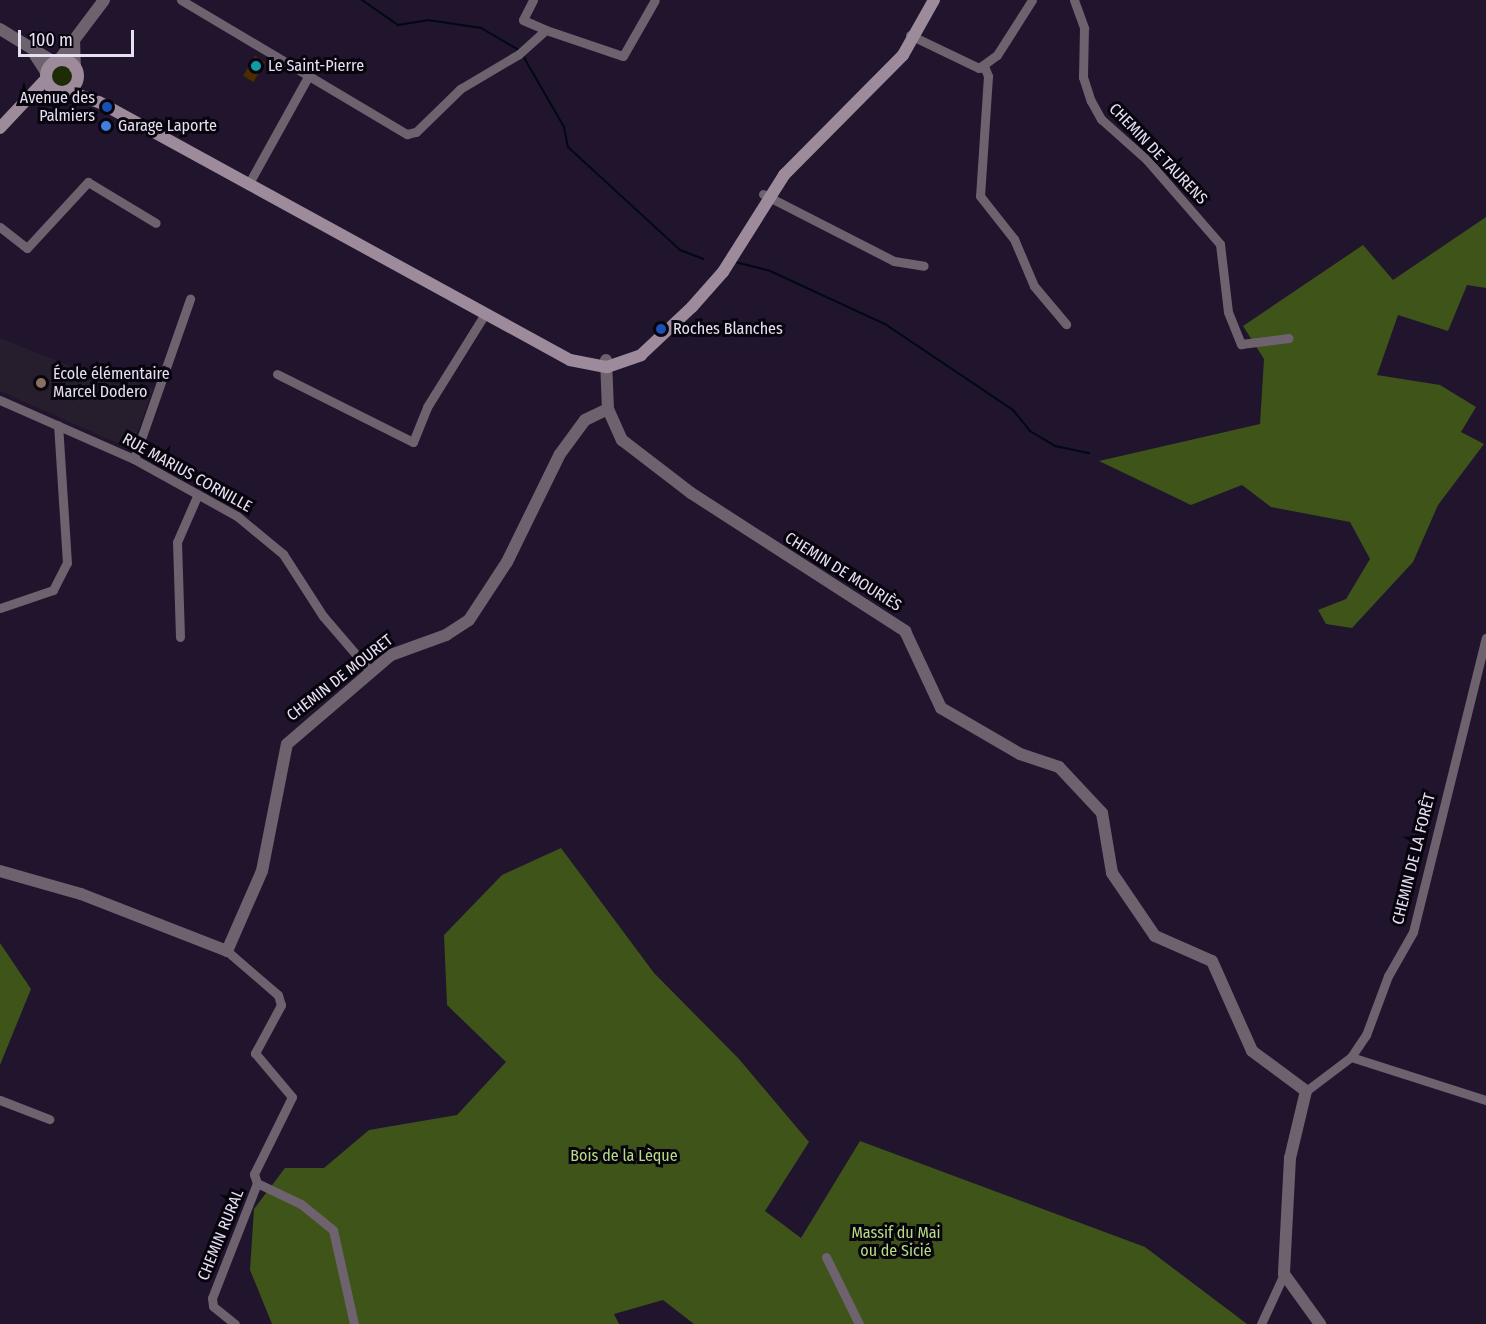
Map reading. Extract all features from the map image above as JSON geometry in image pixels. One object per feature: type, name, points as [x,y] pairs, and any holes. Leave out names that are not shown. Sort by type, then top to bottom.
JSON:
[{"type":"main road","points":[[912,37],[926,0]]},
{"type":"main road","points":[[17,112],[55,91],[68,91],[99,102],[553,351],[582,364],[607,363],[641,355],[692,308],[723,272],[790,156],[841,111],[912,37],[934,0]]},
{"type":"main road","points":[[51,68],[76,71],[99,102]]},
{"type":"main road","points":[[51,68],[55,91]]},
{"type":"main road","points":[[0,128],[17,112],[51,68]]},
{"type":"main road","points":[[68,91],[76,71]]},
{"type":"street","points":[[0,28],[51,68],[104,0]]},
{"type":"street","points":[[181,0],[407,134],[416,132],[460,89],[519,54],[546,30]]},
{"type":"street","points":[[532,0],[523,20],[623,56],[655,0]]},
{"type":"street","points":[[984,66],[1032,0]]},
{"type":"street","name":"CHEMIN DE TAURENS","points":[[1074,0],[1084,28],[1083,76],[1091,101],[1101,119],[1147,160],[1220,244],[1228,312],[1241,344],[1290,338]]},
{"type":"street","points":[[912,37],[966,66],[984,66]]},
{"type":"street","points":[[74,40],[76,71]]},
{"type":"street","points":[[984,66],[988,76],[980,196],[1014,238],[1034,286],[1066,324]]},
{"type":"street","points":[[249,185],[309,75]]},
{"type":"street","points":[[0,227],[27,248],[88,182],[156,223]]},
{"type":"street","points":[[766,196],[894,261],[924,266]]},
{"type":"street","points":[[134,459],[190,299]]},
{"type":"street","points":[[277,374],[413,442],[427,407],[485,314]]},
{"type":"street","name":"CHEMIN DE MOURIÈS","points":[[607,363],[608,409],[622,440],[639,456],[905,631],[941,708],[1020,754],[1059,766],[1083,787],[1102,813],[1113,873],[1155,936],[1212,961],[1252,1051],[1306,1091]]},
{"type":"street","name":"RUE MARIUS CORNILLE","points":[[0,400],[134,459],[198,494],[284,554],[323,616],[371,672]]},
{"type":"street","name":"CHEMIN DE MOURET","points":[[227,951],[262,871],[287,744],[402,648],[446,635],[470,620],[492,590],[560,454],[585,420],[608,409]]},
{"type":"street","points":[[0,608],[53,590],[64,573],[69,550],[58,425]]},
{"type":"street","points":[[60,451],[72,431]]},
{"type":"street","points":[[180,637],[177,542],[198,494]]},
{"type":"street","name":"CHEMIN DE LA FORÊT","points":[[1306,1091],[1351,1057],[1413,932],[1486,638]]},
{"type":"street","points":[[0,871],[81,894],[227,951]]},
{"type":"street","name":"CHEMIN RURAL","points":[[227,951],[278,994],[281,1005],[255,1053],[292,1097],[254,1174],[257,1183],[212,1298],[213,1306],[235,1324]]},
{"type":"street","points":[[1351,1057],[1486,1100]]},
{"type":"street","points":[[1261,1324],[1284,1274],[1290,1158],[1306,1091]]},
{"type":"street","points":[[0,1100],[49,1119]]},
{"type":"street","points":[[257,1183],[301,1204],[333,1230],[354,1324]]},
{"type":"street","points":[[826,1257],[858,1324]]},
{"type":"street","points":[[1284,1274],[1320,1324]]},
{"type":"shaded area","points":[[0,338],[115,384],[132,381],[153,389],[131,449],[0,391]]},
{"type":"green space","points":[[62,60],[73,65],[78,76],[73,87],[62,92],[51,87],[46,76],[51,65]]},
{"type":"green space","points":[[1486,217],[1486,288],[1467,285],[1448,331],[1398,315],[1377,375],[1440,385],[1476,407],[1461,432],[1484,444],[1438,505],[1413,562],[1352,628],[1326,624],[1318,610],[1346,599],[1370,559],[1350,522],[1271,507],[1242,485],[1191,505],[1099,461],[1260,424],[1264,359],[1243,326],[1363,245],[1393,280]]},
{"type":"green space","name":"Bois de la Lèque","points":[[561,848],[654,973],[739,1059],[809,1142],[765,1211],[801,1238],[860,1141],[1145,1247],[1247,1324],[694,1324],[663,1300],[614,1314],[619,1324],[272,1324],[250,1270],[254,1209],[285,1168],[324,1168],[369,1130],[457,1115],[506,1062],[447,1005],[444,935],[502,875]]},
{"type":"green space","points":[[0,943],[31,989],[0,1065]]},
{"type":"building","name":"Le Saint-Pierre","points":[[255,56],[265,62],[253,82],[243,76]]},
{"type":"waterway","points":[[362,0],[398,25],[428,20],[481,28],[519,50]]},
{"type":"waterway","points":[[522,54],[564,127],[568,147],[680,250],[703,259]]},
{"type":"waterway","points":[[735,262],[768,270],[885,324],[1013,410],[1030,431],[1055,446],[1089,453]]},
{"type":"place","name":"Le Saint-Pierre","points":[[256,66]]},
{"type":"place","name":"Avenue des Palmiers","points":[[107,107]]},
{"type":"place","name":"Garage Laporte","points":[[106,126]]},
{"type":"place","name":"Roches Blanches","points":[[661,329]]},
{"type":"place","name":"École élémentaire Marcel Dodero","points":[[41,383]]},
{"type":"park label","name":"Massif du Mai ou de Sicié","points":[[896,1242]]}]
